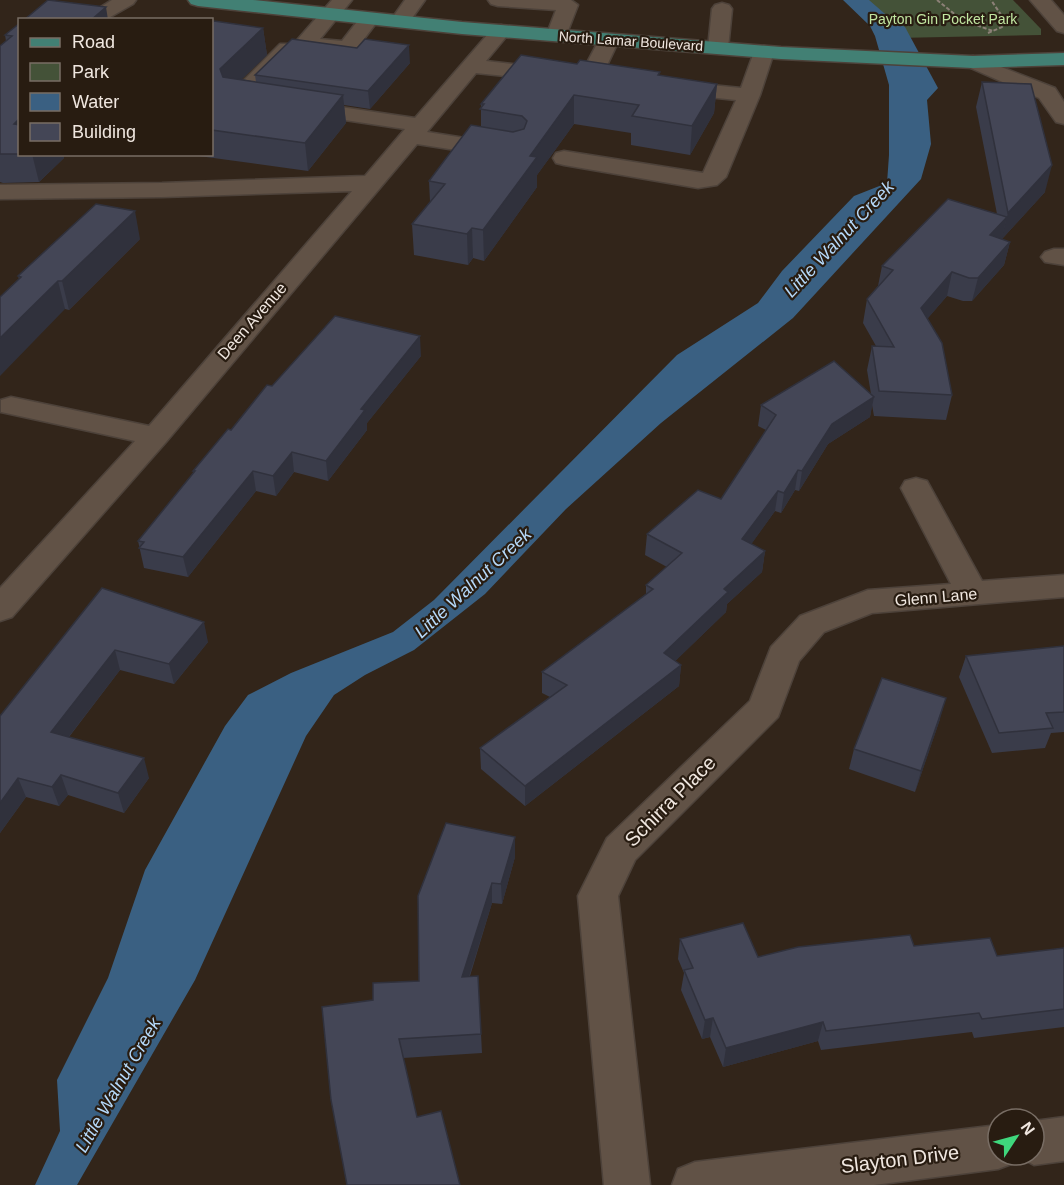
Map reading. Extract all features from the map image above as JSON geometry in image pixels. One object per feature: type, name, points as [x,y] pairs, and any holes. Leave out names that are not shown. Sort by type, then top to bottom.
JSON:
[{"type":"main road","name":"North Lamar Boulevard","points":[[198,0],[336,7],[370,18],[556,36],[773,52],[973,62],[1064,59]]},
{"type":"street","points":[[94,18],[126,0]]},
{"type":"street","points":[[400,21],[415,0]]},
{"type":"street","points":[[498,0],[568,5],[556,36]]},
{"type":"street","points":[[1041,0],[1064,27]]},
{"type":"street","points":[[305,42],[336,7]]},
{"type":"street","points":[[718,48],[722,9]]},
{"type":"street","points":[[370,18],[347,48],[305,42],[292,44],[237,98],[514,152]]},
{"type":"street","name":"Deen Avenue","points":[[0,609],[156,436],[501,31]]},
{"type":"street","points":[[590,78],[609,40]]},
{"type":"street","points":[[564,159],[698,181],[709,180],[714,177],[749,95],[773,52]]},
{"type":"street","points":[[973,62],[1047,93],[1064,117]]},
{"type":"street","points":[[470,66],[613,81]]},
{"type":"street","points":[[647,84],[749,95]]},
{"type":"street","points":[[0,192],[162,190],[370,183]]},
{"type":"street","points":[[11,406],[156,436]]},
{"type":"street","points":[[916,488],[973,594]]},
{"type":"street","name":"Glenn Lane","points":[[812,624],[868,602],[1064,586]]},
{"type":"street","name":"Schirra Place","points":[[627,1185],[598,896],[621,849],[765,708],[783,656],[812,624]]},
{"type":"street","points":[[1046,1141],[1064,1139]]},
{"type":"street","name":"Slayton Drive","points":[[696,1185],[986,1149]]},
{"type":"path","points":[[938,0],[947,11],[964,21],[993,31]]},
{"type":"path","points":[[986,34],[1002,27],[1006,22],[992,0]]},
{"type":"green space","name":"Payton Gin Pocket Park","points":[[845,0],[1013,0],[1041,29],[1041,35],[896,38]]},
{"type":"water","name":"Little Walnut Creek","points":[[843,0],[869,0],[892,20],[905,27],[938,88],[927,100],[931,144],[921,179],[793,318],[661,423],[566,509],[485,594],[414,650],[365,675],[334,695],[306,736],[195,980],[77,1185],[35,1185],[60,1131],[57,1080],[108,978],[145,870],[225,726],[248,695],[291,673],[393,632],[434,600],[677,355],[758,303],[782,271],[854,196],[887,183],[889,85],[870,26]]},
{"type":"building","points":[[48,0],[106,7],[93,18],[26,18]]},
{"type":"building","points":[[213,22],[263,28],[220,69],[223,77],[343,95],[305,143],[213,130]]},
{"type":"building","points":[[18,25],[18,120],[14,124],[18,125],[18,154],[0,154],[0,46],[12,36],[5,35]]},
{"type":"building","points":[[292,39],[357,48],[365,39],[409,45],[368,91],[255,75]]},
{"type":"building","points":[[521,55],[577,64],[580,60],[660,72],[658,75],[717,84],[692,126],[632,116],[639,105],[574,95],[530,156],[537,157],[483,230],[472,228],[467,234],[412,224],[445,184],[429,181],[471,125],[513,132],[524,129],[527,121],[522,116],[480,109],[484,104],[481,104]]},
{"type":"building","points":[[982,82],[1031,84],[1052,165],[1008,213]]},
{"type":"building","points":[[948,199],[1007,217],[990,235],[1010,242],[978,278],[969,278],[952,272],[921,308],[942,343],[952,395],[879,391],[872,346],[894,347],[867,299],[893,270],[882,266]]},
{"type":"building","points":[[96,204],[135,211],[0,338],[0,297],[21,277],[18,276]]},
{"type":"building","points":[[335,316],[420,336],[361,409],[365,410],[326,461],[292,452],[273,476],[253,471],[183,557],[139,548],[144,542],[138,541],[228,429],[231,430],[267,385],[272,386]]},
{"type":"building","points":[[834,361],[874,397],[832,424],[802,471],[798,470],[784,493],[778,491],[742,539],[765,551],[724,589],[728,592],[664,653],[681,665],[525,786],[480,748],[567,685],[542,672],[653,589],[646,585],[682,553],[647,534],[698,490],[721,499],[776,415],[761,405]]},
{"type":"building","points":[[102,588],[204,622],[169,664],[115,650],[51,732],[144,758],[118,793],[61,775],[52,787],[18,778],[0,803],[0,716]]},
{"type":"building","points":[[1064,646],[1064,712],[1046,713],[1053,728],[999,733],[966,656]]},
{"type":"building","points":[[882,678],[946,698],[921,771],[854,749]]},
{"type":"building","points":[[446,823],[515,837],[501,884],[492,883],[462,977],[478,976],[481,1034],[399,1039],[417,1117],[441,1111],[460,1185],[347,1185],[331,1100],[322,1007],[373,1000],[373,983],[419,981],[418,896]]},
{"type":"building","points":[[743,923],[758,957],[798,947],[910,935],[914,946],[990,938],[997,956],[1064,948],[1064,1009],[982,1019],[979,1013],[826,1031],[823,1022],[726,1048],[713,1018],[705,1020],[684,970],[693,968],[680,939]]}]
